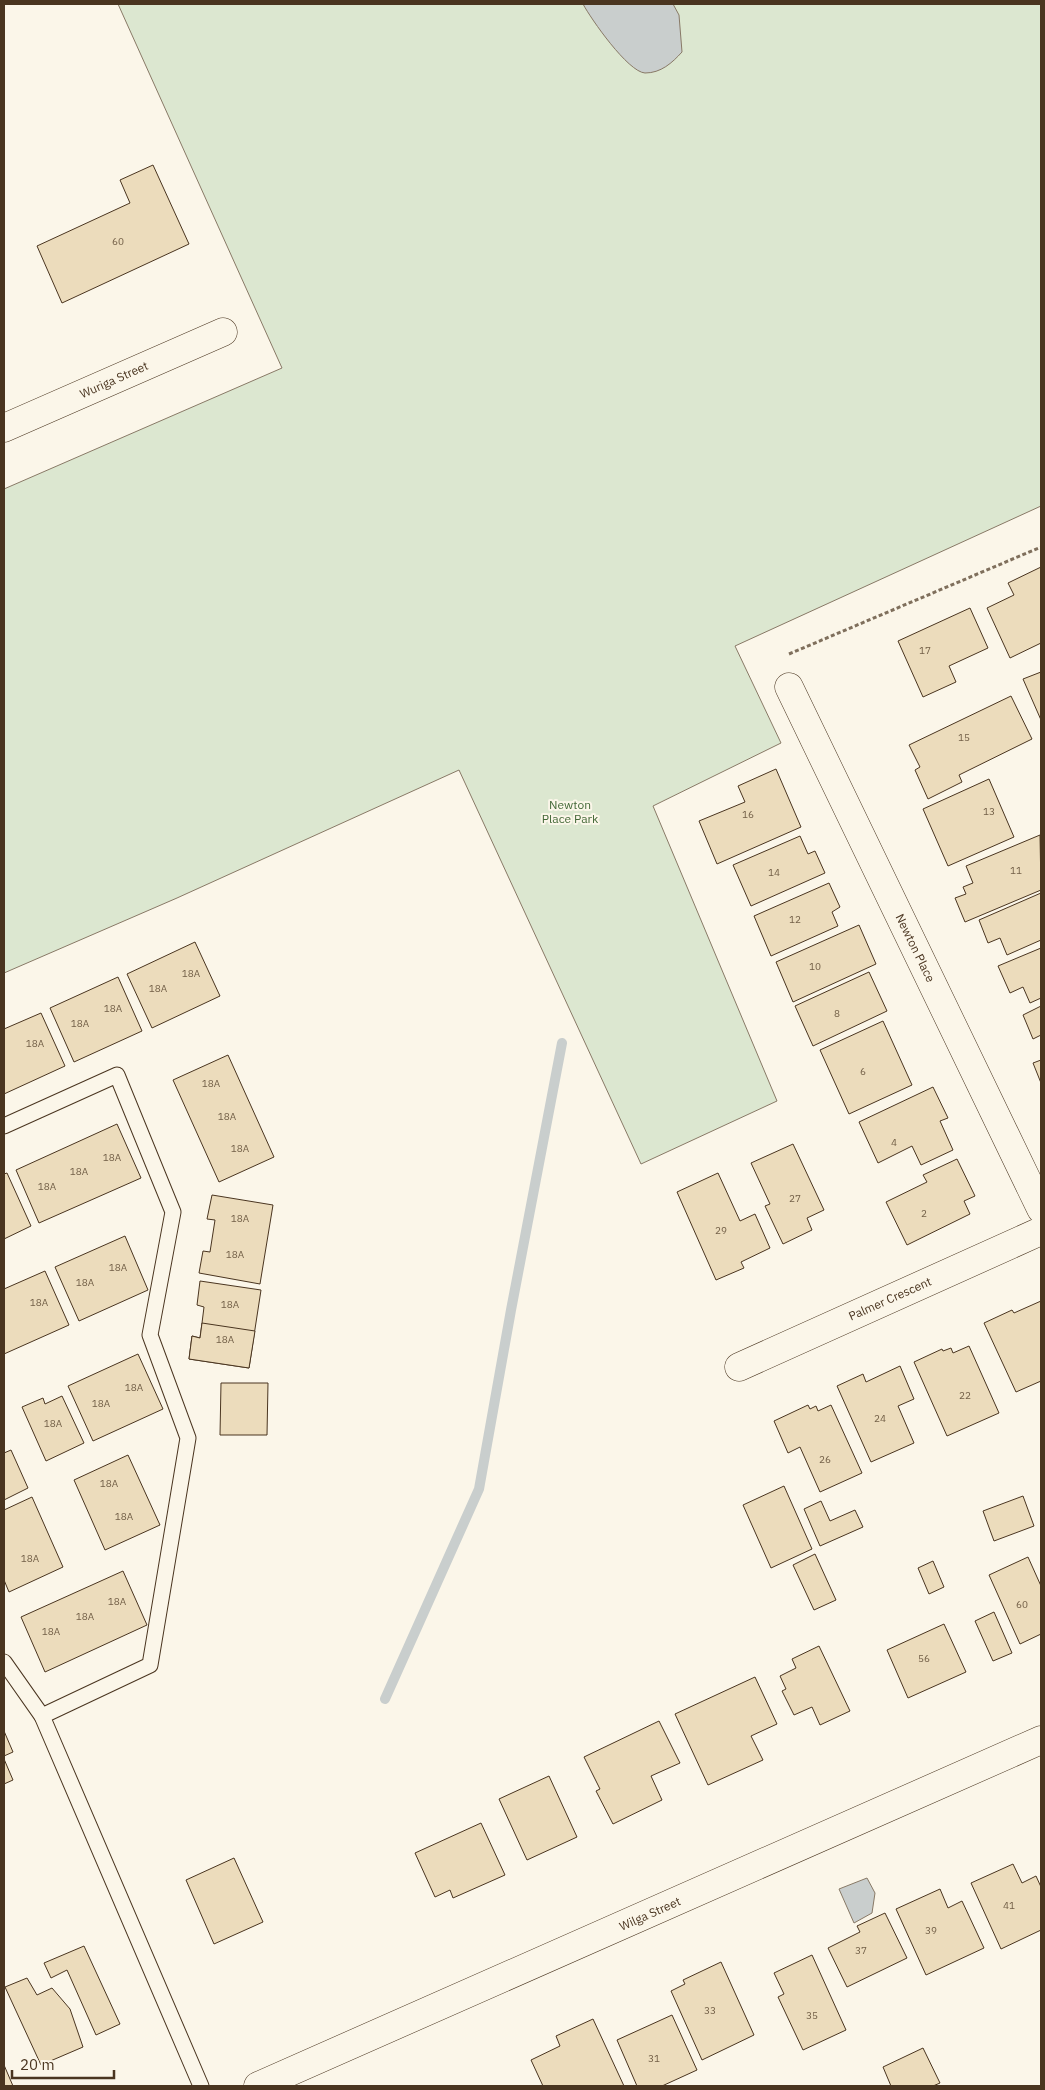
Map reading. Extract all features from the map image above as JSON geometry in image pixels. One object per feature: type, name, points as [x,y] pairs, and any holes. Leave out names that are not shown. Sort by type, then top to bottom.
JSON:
[{"type":"street","name":"Wuriga Street","points":[[4,428],[223,332]]},
{"type":"street","name":"Newton Place","points":[[789,687],[1041,1209]]},
{"type":"street","name":"Palmer Crescent","points":[[739,1367],[1041,1231]]},
{"type":"street","name":"Wilga Street","points":[[258,2086],[1041,1740]]},
{"type":"lane","points":[[4,1126],[117,1075],[173,1212],[150,1335],[188,1438],[150,1665],[42,1716]]},
{"type":"lane","points":[[4,1662],[42,1716],[201,2086]]},
{"type":"path","points":[[789,687],[779,658],[1041,548]]},
{"type":"green space","name":"Newton Place Park","points":[[118,4],[1041,4],[1041,506],[735,646],[781,743],[653,806],[777,1101],[641,1164],[459,770],[177,898],[4,973],[4,489],[282,368]]},
{"type":"shaded area","points":[[583,4],[673,4],[679,15],[682,52],[661,69],[651,73],[638,70],[620,55]]},
{"type":"shaded area","points":[[867,1878],[875,1893],[872,1913],[854,1923],[839,1889]]},
{"type":"building","points":[[153,165],[189,244],[62,303],[37,246],[130,203],[120,180]]},
{"type":"building","points":[[1041,567],[1041,643],[1010,658],[987,608],[1014,595],[1008,583]]},
{"type":"building","points":[[970,608],[988,648],[949,666],[956,682],[923,697],[898,641]]},
{"type":"building","points":[[1041,672],[1041,720],[1023,679]]},
{"type":"building","points":[[1011,696],[1032,739],[959,775],[962,782],[928,799],[915,770],[920,767],[909,745]]},
{"type":"building","points":[[776,769],[801,827],[717,864],[699,821],[745,802],[738,786]]},
{"type":"building","points":[[989,779],[1014,837],[948,866],[923,809]]},
{"type":"building","points":[[1040,835],[1041,890],[965,922],[955,898],[966,894],[963,887],[973,883],[966,866]]},
{"type":"building","points":[[800,836],[808,854],[815,851],[825,873],[751,906],[733,865]]},
{"type":"building","points":[[829,883],[840,907],[832,912],[838,926],[771,956],[754,916]]},
{"type":"building","points":[[1041,893],[1041,940],[1007,955],[1000,938],[988,943],[979,920]]},
{"type":"building","points":[[859,925],[876,964],[793,1002],[776,962]]},
{"type":"building","points":[[195,942],[220,996],[152,1028],[127,974]]},
{"type":"building","points":[[1041,948],[1041,998],[1030,1003],[1023,987],[1010,993],[998,966]]},
{"type":"building","points":[[869,972],[887,1011],[813,1046],[795,1006]]},
{"type":"building","points":[[118,977],[142,1031],[74,1062],[50,1008]]},
{"type":"building","points":[[1041,1006],[1041,1035],[1033,1039],[1023,1015]]},
{"type":"building","points":[[41,1013],[65,1066],[4,1094],[4,1029]]},
{"type":"building","points":[[883,1021],[912,1085],[849,1114],[820,1050]]},
{"type":"building","points":[[228,1055],[274,1157],[219,1182],[173,1080]]},
{"type":"building","points":[[1041,1060],[1041,1083],[1033,1063]]},
{"type":"building","points":[[933,1087],[948,1118],[940,1121],[953,1150],[921,1165],[912,1146],[878,1163],[859,1122]]},
{"type":"building","points":[[117,1124],[141,1178],[39,1223],[16,1170]]},
{"type":"building","points":[[793,1144],[824,1210],[807,1218],[812,1230],[783,1244],[765,1206],[770,1204],[751,1163]]},
{"type":"building","points":[[957,1159],[975,1196],[964,1201],[970,1214],[907,1245],[886,1202],[927,1182],[923,1175]]},
{"type":"building","points":[[7,1173],[31,1226],[4,1239],[4,1174]]},
{"type":"building","points":[[718,1173],[740,1221],[755,1214],[770,1248],[741,1262],[744,1268],[716,1280],[677,1192]]},
{"type":"building","points":[[212,1195],[273,1205],[260,1284],[199,1273],[203,1251],[210,1252],[215,1220],[207,1219]]},
{"type":"building","points":[[125,1236],[148,1290],[79,1321],[55,1267]]},
{"type":"building","points":[[45,1271],[69,1325],[4,1354],[4,1289]]},
{"type":"building","points":[[200,1281],[261,1290],[249,1368],[189,1359],[192,1336],[200,1338],[204,1307],[197,1305]]},
{"type":"building","points":[[1041,1301],[1041,1381],[1016,1392],[984,1323],[1012,1310],[1014,1313]]},
{"type":"building","points":[[202,1323],[255,1331],[249,1368],[189,1359],[192,1336],[200,1338]]},
{"type":"building","points":[[969,1346],[999,1413],[947,1436],[914,1362],[942,1349],[943,1351],[951,1348],[953,1353]]},
{"type":"building","points":[[138,1354],[163,1409],[93,1441],[68,1386]]},
{"type":"building","points":[[900,1366],[914,1399],[898,1406],[914,1443],[871,1462],[837,1386],[863,1374],[866,1382]]},
{"type":"building","points":[[221,1383],[268,1383],[267,1435],[220,1435]]},
{"type":"building","points":[[62,1396],[84,1443],[46,1461],[22,1407],[43,1398],[45,1404]]},
{"type":"building","points":[[808,1405],[810,1409],[816,1406],[818,1411],[831,1405],[862,1473],[820,1492],[800,1447],[788,1453],[774,1421]]},
{"type":"building","points":[[11,1450],[28,1488],[4,1500],[4,1453]]},
{"type":"building","points":[[128,1455],[160,1525],[105,1550],[74,1480]]},
{"type":"building","points":[[784,1486],[812,1549],[771,1568],[743,1505]]},
{"type":"building","points":[[1023,1496],[1034,1526],[994,1541],[983,1511]]},
{"type":"building","points":[[32,1497],[63,1567],[9,1592],[4,1580],[4,1510]]},
{"type":"building","points":[[821,1501],[830,1521],[855,1510],[863,1527],[820,1546],[804,1509]]},
{"type":"building","points":[[815,1554],[836,1600],[814,1610],[793,1565]]},
{"type":"building","points":[[1028,1557],[1041,1586],[1041,1634],[1020,1644],[989,1575]]},
{"type":"building","points":[[933,1561],[944,1587],[929,1594],[918,1568]]},
{"type":"building","points":[[123,1571],[147,1625],[45,1672],[21,1617]]},
{"type":"building","points":[[994,1612],[1012,1653],[993,1661],[975,1621]]},
{"type":"building","points":[[944,1624],[966,1672],[908,1698],[887,1650]]},
{"type":"building","points":[[819,1646],[850,1711],[820,1725],[812,1707],[794,1715],[782,1691],[786,1689],[780,1676],[796,1668],[792,1659]]},
{"type":"building","points":[[755,1677],[777,1724],[751,1736],[763,1760],[708,1785],[675,1714]]},
{"type":"building","points":[[659,1721],[680,1763],[651,1776],[662,1800],[613,1824],[596,1791],[600,1789],[584,1757]]},
{"type":"building","points":[[4,1731],[13,1752],[4,1756]]},
{"type":"building","points":[[4,1759],[13,1780],[4,1784]]},
{"type":"building","points":[[549,1776],[577,1837],[527,1860],[499,1799]]},
{"type":"building","points":[[481,1823],[505,1875],[453,1898],[450,1890],[435,1897],[415,1853]]},
{"type":"building","points":[[234,1858],[263,1922],[214,1944],[186,1880]]},
{"type":"building","points":[[1013,1864],[1022,1883],[1036,1876],[1041,1887],[1041,1930],[1001,1949],[971,1883]]},
{"type":"building","points":[[940,1889],[948,1908],[962,1901],[984,1948],[926,1975],[896,1909]]},
{"type":"building","points":[[885,1913],[907,1958],[847,1987],[828,1948],[860,1932],[857,1926]]},
{"type":"building","points":[[84,1946],[120,2024],[96,2035],[67,1970],[51,1978],[44,1963]]},
{"type":"building","points":[[812,1955],[846,2030],[803,2050],[778,1997],[784,1994],[774,1973]]},
{"type":"building","points":[[721,1962],[754,2035],[702,2060],[671,1991],[685,1984],[683,1980]]},
{"type":"building","points":[[27,1978],[37,1995],[52,1988],[70,2009],[83,2047],[41,2065],[5,1987]]},
{"type":"building","points":[[672,2015],[697,2070],[662,2086],[637,2086],[617,2040]]},
{"type":"building","points":[[593,2019],[624,2086],[543,2086],[531,2060],[560,2046],[556,2036]]},
{"type":"building","points":[[923,2048],[940,2083],[933,2086],[891,2086],[883,2067]]},
{"type":"building","points":[[4,2065],[13,2086],[4,2086]]},
{"type":"waterway","points":[[385,1699],[479,1489],[562,1043]]}]
